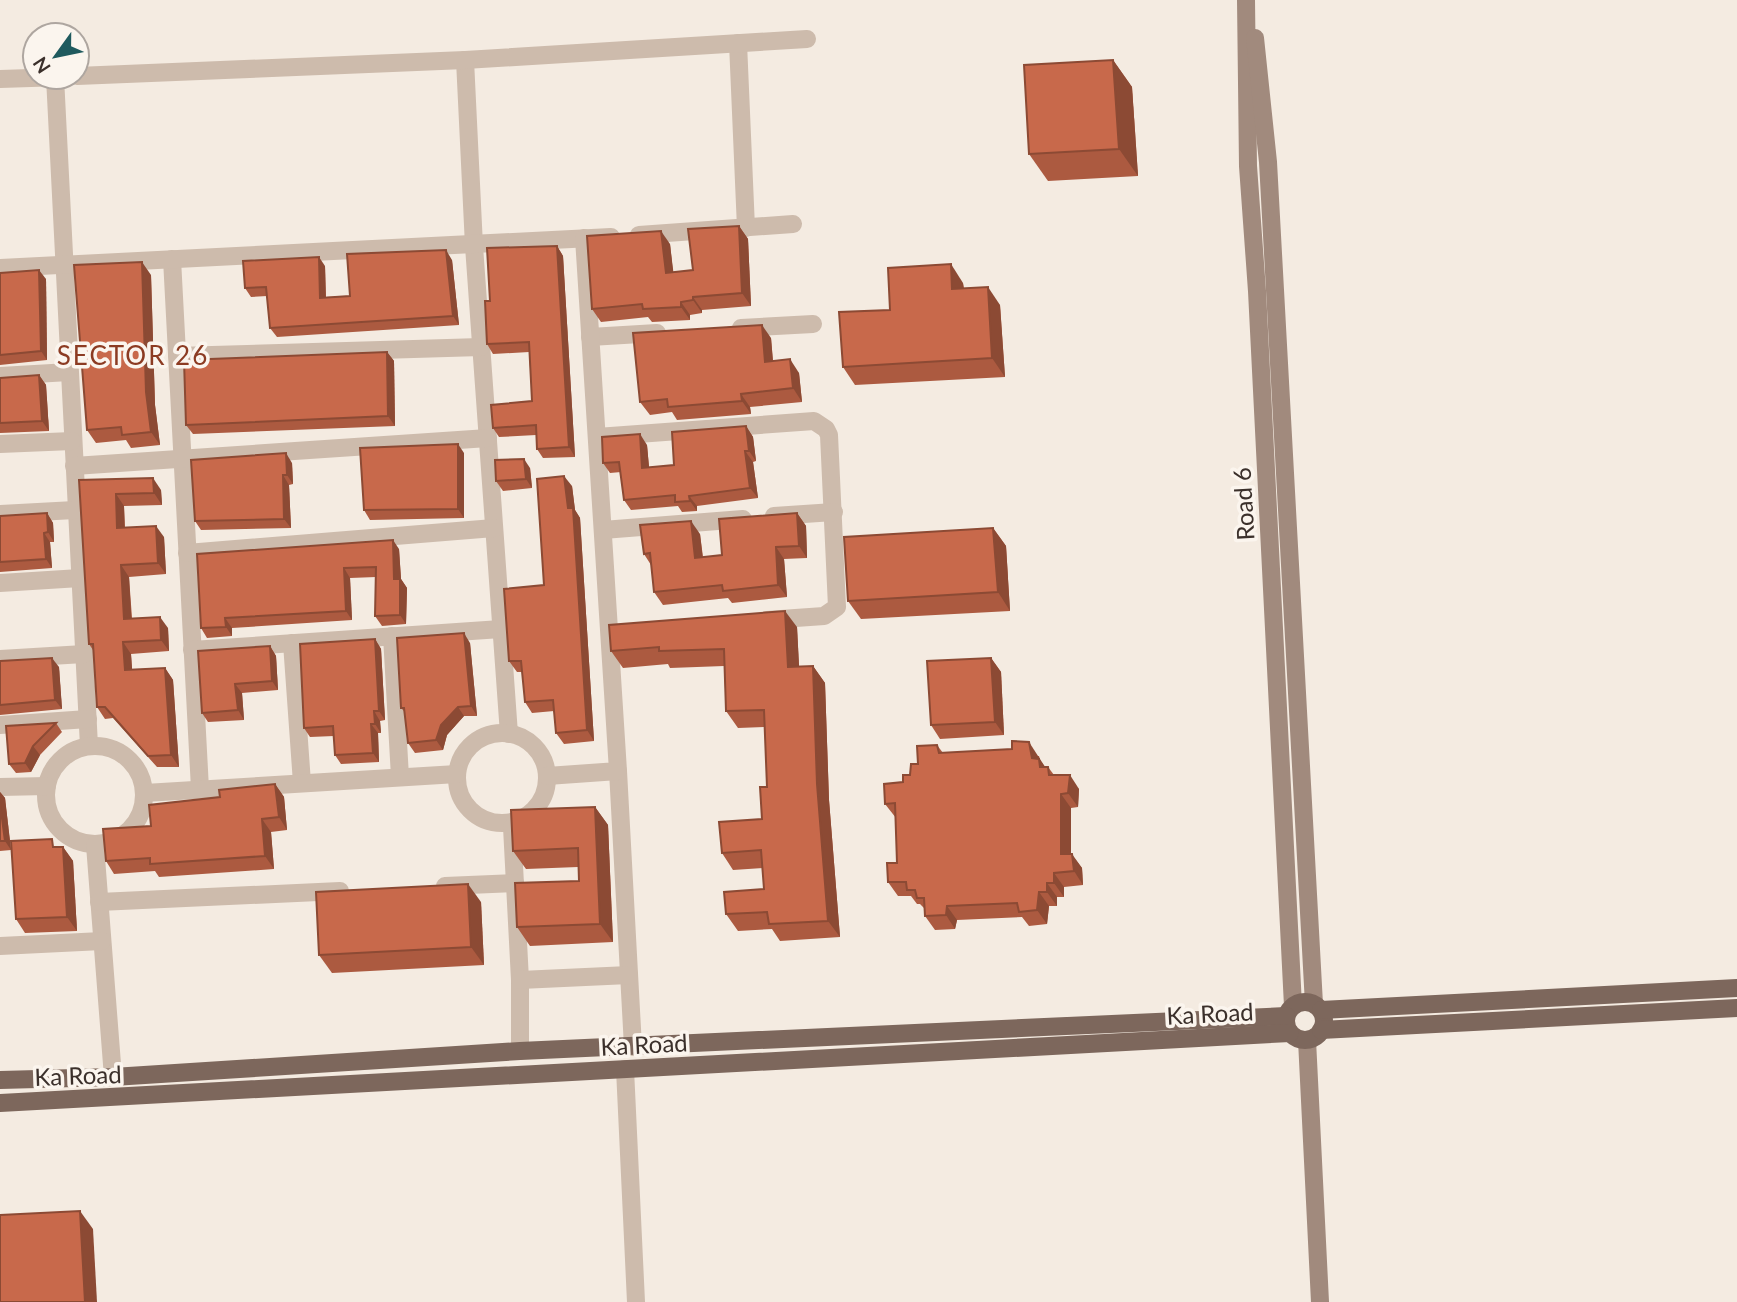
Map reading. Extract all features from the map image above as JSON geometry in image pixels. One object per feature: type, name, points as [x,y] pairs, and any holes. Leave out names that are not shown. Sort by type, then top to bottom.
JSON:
[{"type":"main road","points":[[1317,1007],[1324,1023],[1300,1025],[1305,1002],[1317,1007],[1737,988]]},
{"type":"main road","name":"Ka Road","points":[[0,1080],[113,1077],[520,1051],[1737,1008]]},
{"type":"main road","name":"Ka Road","points":[[0,1103],[625,1069],[1300,1025]]},
{"type":"street","name":"Road 6","points":[[1248,0],[1268,162],[1317,1007]]},
{"type":"street","name":"Road 6","points":[[1248,0],[1248,166],[1300,1025],[1320,1302]]},
{"type":"street","points":[[91,75],[465,60],[807,39]]},
{"type":"street","points":[[737,43],[746,228]]},
{"type":"street","points":[[465,60],[474,246],[509,734]]},
{"type":"street","points":[[0,79],[21,78]]},
{"type":"street","points":[[56,91],[89,746]]},
{"type":"street","points":[[0,268],[474,246],[793,225]]},
{"type":"street","points":[[583,238],[603,530],[617,630],[618,771],[633,1047]]},
{"type":"street","points":[[172,259],[200,789]]},
{"type":"street","points":[[730,329],[813,324]]},
{"type":"street","points":[[590,337],[674,332]]},
{"type":"street","points":[[177,356],[481,347]]},
{"type":"street","points":[[0,376],[69,372]]},
{"type":"street","points":[[597,437],[814,421],[826,429],[830,435],[838,600],[832,613],[744,622]]},
{"type":"street","points":[[74,467],[182,457],[488,438]]},
{"type":"street","points":[[0,444],[72,441]]},
{"type":"street","points":[[0,514],[75,510]]},
{"type":"street","points":[[603,530],[834,512]]},
{"type":"street","points":[[187,553],[494,528]]},
{"type":"street","points":[[0,583],[80,578]]},
{"type":"street","points":[[192,650],[501,629]]},
{"type":"street","points":[[392,636],[400,778]]},
{"type":"street","points":[[292,643],[302,783]]},
{"type":"street","points":[[0,659],[84,654]]},
{"type":"street","points":[[0,725],[88,719]]},
{"type":"street","points":[[494,733],[509,734],[533,745],[541,756],[547,776],[544,796],[537,808],[512,823],[484,820],[472,813],[458,788],[457,774],[468,747],[494,733]]},
{"type":"street","points":[[89,746],[107,747],[121,753],[141,777],[145,793],[144,807],[129,831],[117,839],[95,845],[74,840],[61,830],[48,809],[47,786],[52,770],[62,758],[89,746]]},
{"type":"street","points":[[547,776],[618,771]]},
{"type":"street","points":[[145,793],[457,774]]},
{"type":"street","points":[[0,788],[47,786]]},
{"type":"street","points":[[512,823],[520,980],[520,1051]]},
{"type":"street","points":[[95,845],[113,1077]]},
{"type":"street","points":[[432,887],[515,883]]},
{"type":"street","points":[[99,902],[363,890]]},
{"type":"street","points":[[0,946],[102,941]]},
{"type":"street","points":[[520,980],[629,975]]},
{"type":"street","points":[[625,1069],[636,1302]]},
{"type":"building","points":[[1113,60],[1119,149],[1029,154],[1024,65]]},
{"type":"building","points":[[739,226],[742,293],[693,297],[693,300],[681,302],[681,307],[643,309],[642,304],[592,309],[587,236],[661,231],[666,273],[693,270],[688,229]]},
{"type":"building","points":[[557,246],[569,447],[537,449],[536,425],[493,428],[491,405],[532,401],[529,342],[487,344],[485,301],[490,301],[487,248]]},
{"type":"building","points":[[446,250],[453,316],[270,328],[266,287],[245,288],[243,261],[319,257],[320,298],[350,296],[347,254]]},
{"type":"building","points":[[142,262],[146,392],[151,432],[122,435],[121,427],[87,430],[74,265]]},
{"type":"building","points":[[951,264],[952,289],[988,287],[992,358],[843,367],[839,312],[890,310],[888,268]]},
{"type":"building","points":[[39,270],[41,351],[0,355],[0,273]]},
{"type":"building","points":[[762,325],[765,362],[790,359],[793,388],[741,394],[742,401],[668,407],[667,399],[640,402],[633,333]]},
{"type":"building","points":[[387,352],[388,416],[186,425],[184,360]]},
{"type":"building","points":[[39,375],[42,421],[0,423],[0,378]]},
{"type":"building","points":[[746,426],[749,451],[745,451],[750,488],[689,496],[690,501],[675,502],[675,495],[624,500],[619,462],[603,463],[602,437],[640,434],[642,468],[674,465],[672,432]]},
{"type":"building","points":[[458,444],[458,509],[364,510],[360,448]]},
{"type":"building","points":[[286,453],[287,475],[283,475],[284,519],[195,521],[191,460]]},
{"type":"building","points":[[524,459],[526,479],[496,481],[495,460]]},
{"type":"building","points":[[564,476],[568,508],[573,508],[587,730],[556,733],[553,700],[525,702],[521,661],[509,661],[504,589],[544,585],[537,479]]},
{"type":"building","points":[[153,478],[154,493],[116,494],[117,528],[156,526],[158,563],[121,565],[124,619],[160,617],[161,640],[123,642],[125,670],[165,668],[171,755],[148,756],[105,707],[97,707],[93,644],[89,644],[79,480]]},
{"type":"building","points":[[47,513],[48,532],[44,533],[46,559],[0,562],[0,516]]},
{"type":"building","points":[[797,513],[799,546],[776,547],[778,585],[723,591],[722,585],[654,592],[650,553],[644,554],[640,525],[691,521],[695,558],[722,555],[719,519]]},
{"type":"building","points":[[993,528],[998,592],[848,601],[844,537]]},
{"type":"building","points":[[393,540],[394,579],[400,579],[400,615],[375,616],[376,567],[344,568],[346,611],[225,618],[226,627],[201,628],[197,554]]},
{"type":"building","points":[[785,611],[788,667],[813,666],[817,784],[828,921],[769,924],[767,912],[726,914],[724,892],[764,889],[761,850],[722,853],[719,822],[762,819],[760,787],[767,787],[764,710],[726,711],[724,649],[659,651],[659,647],[611,651],[609,625]]},
{"type":"building","points":[[464,633],[471,706],[458,707],[441,725],[436,740],[408,743],[404,708],[401,708],[397,638]]},
{"type":"building","points":[[375,639],[379,711],[374,711],[375,724],[371,724],[373,753],[335,755],[333,726],[304,728],[300,644]]},
{"type":"building","points":[[270,646],[272,681],[235,684],[238,710],[202,713],[198,651]]},
{"type":"building","points":[[52,658],[55,700],[0,705],[0,661]]},
{"type":"building","points":[[991,658],[995,722],[931,725],[927,661]]},
{"type":"building","points":[[56,723],[33,746],[25,763],[9,764],[6,726]]},
{"type":"building","points":[[1012,741],[1029,742],[1032,758],[1039,759],[1040,767],[1048,767],[1049,775],[1070,775],[1068,793],[1061,794],[1061,854],[1072,854],[1074,871],[1054,873],[1054,883],[1047,883],[1047,892],[1039,892],[1037,910],[1019,912],[1017,903],[947,906],[946,915],[925,916],[924,898],[917,898],[915,890],[907,890],[906,882],[888,882],[887,863],[897,863],[895,803],[885,804],[884,784],[903,782],[903,775],[910,775],[911,764],[918,764],[917,746],[937,745],[939,753],[1012,749]]},
{"type":"building","points":[[275,784],[279,817],[262,819],[265,856],[150,864],[150,858],[106,861],[103,829],[151,826],[149,805],[220,797],[219,790]]},
{"type":"building","points":[[0,803],[5,841],[0,841]]},
{"type":"building","points":[[595,807],[600,924],[517,927],[515,883],[579,881],[578,848],[513,851],[511,810]]},
{"type":"building","points":[[52,839],[53,847],[63,847],[67,917],[16,919],[11,841]]},
{"type":"building","points":[[468,884],[471,947],[319,955],[316,892]]},
{"type":"building","points":[[80,1211],[85,1302],[0,1302],[0,1215]]},
{"type":"district","name":"SECTOR 26","points":[[133,355]]}]
